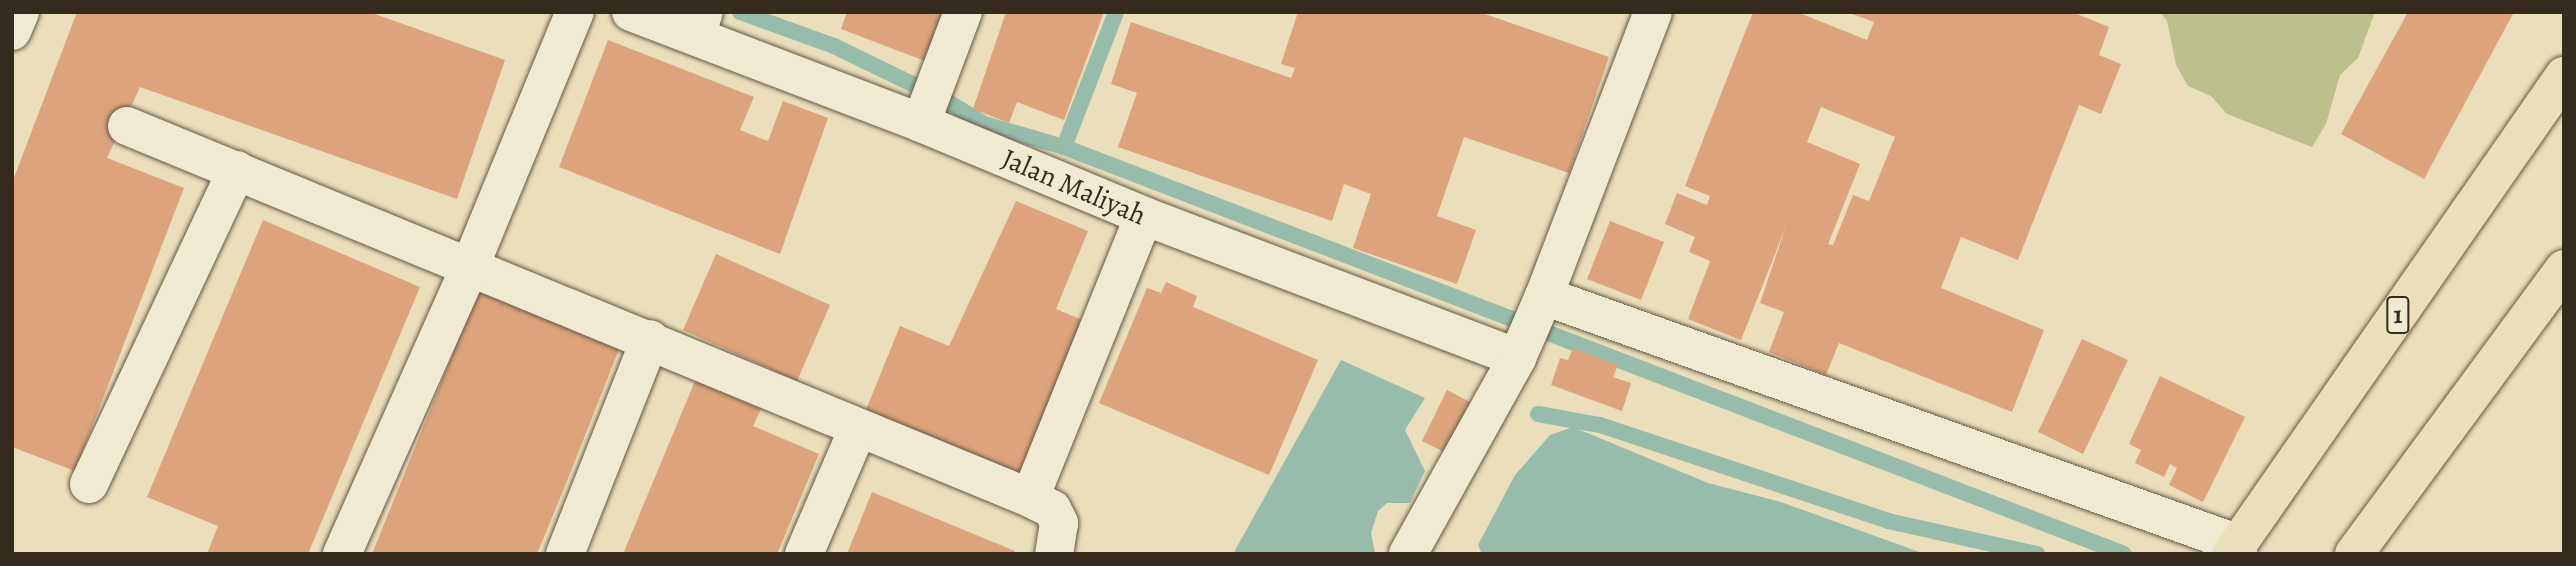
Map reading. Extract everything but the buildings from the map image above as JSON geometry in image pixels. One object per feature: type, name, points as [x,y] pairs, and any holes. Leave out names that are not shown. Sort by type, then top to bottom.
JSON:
[{"type":"highway","name":"1","points":[[2235,549],[2564,75]]},
{"type":"highway","points":[[2354,554],[2564,269]]},
{"type":"street","points":[[12,31],[20,12]]},
{"type":"street","name":"Jalan Maliyah","points":[[631,12],[701,22],[924,114],[1144,216],[1519,354]]},
{"type":"street","points":[[924,114],[963,12]]},
{"type":"street","points":[[1408,554],[1519,354],[1653,12]]},
{"type":"street","points":[[342,554],[471,264],[569,26]]},
{"type":"street","points":[[127,126],[471,264],[650,339],[857,431],[1030,498],[1052,509],[1059,523],[1054,554]]},
{"type":"street","points":[[89,484],[237,170]]},
{"type":"street","points":[[1030,498],[1144,216]]},
{"type":"street","points":[[1541,303],[2235,549]]},
{"type":"street","points":[[565,554],[650,339]]},
{"type":"street","points":[[804,554],[857,431]]},
{"type":"green space","points":[[2160,12],[2375,12],[2358,58],[2340,75],[2326,124],[2312,147],[2227,114],[2211,96],[2188,86],[2176,65],[2167,21]]},
{"type":"shaded area","points":[[1341,360],[1425,398],[1405,430],[1425,471],[1410,503],[1387,503],[1378,511],[1371,533],[1375,554],[1233,554]]},
{"type":"shaded area","points":[[1573,427],[1708,483],[1781,502],[1925,554],[1482,554],[1478,545],[1515,475],[1550,435]]},
{"type":"waterway","points":[[740,12],[834,46],[945,100],[984,124],[1064,147],[2124,554]]},
{"type":"waterway","points":[[1064,147],[1116,12]]},
{"type":"waterway","points":[[1538,414],[1600,425],[1888,521],[2037,554]]}]
